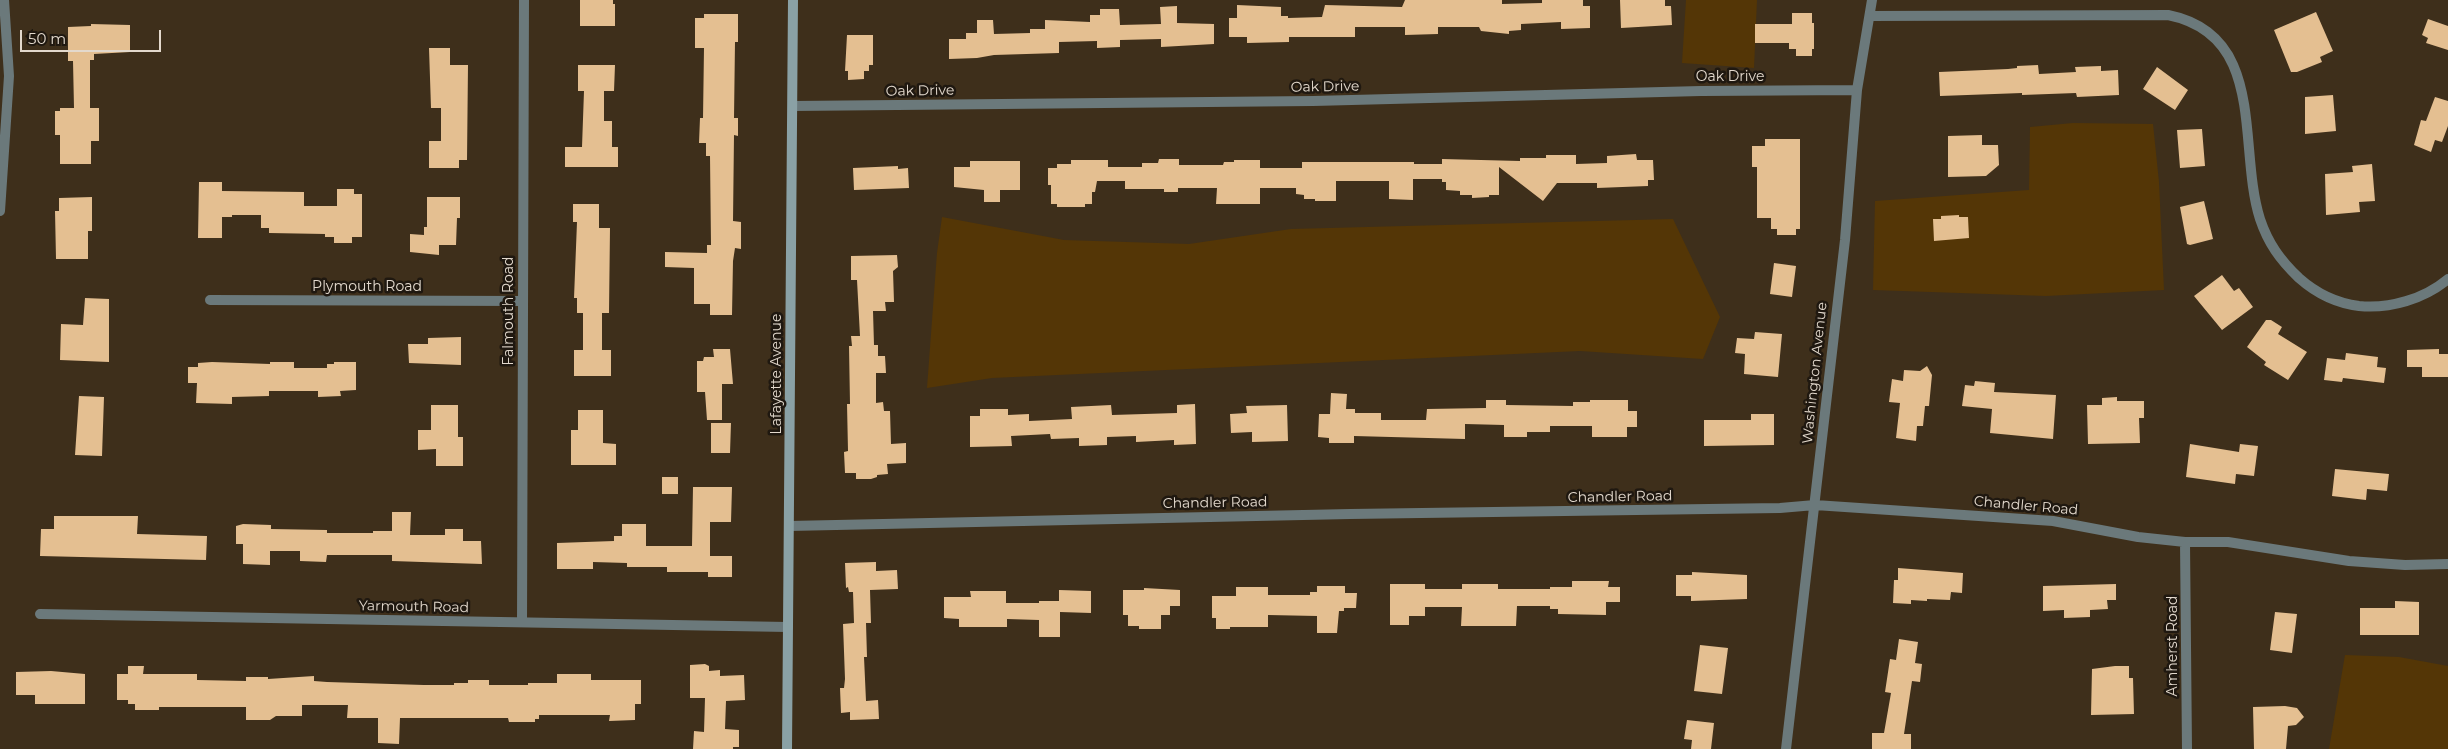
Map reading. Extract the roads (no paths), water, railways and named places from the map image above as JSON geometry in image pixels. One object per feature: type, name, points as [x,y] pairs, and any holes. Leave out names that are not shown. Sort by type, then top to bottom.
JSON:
[{"type":"street","points":[[0,212],[9,76],[4,0]]},
{"type":"street","name":"Falmouth Road","points":[[522,622],[524,0]]},
{"type":"street","name":"Lafayette Avenue","points":[[787,749],[793,0]]},
{"type":"street","name":"Washington Avenue","points":[[1786,749],[1844,240],[1857,90],[1871,16],[1872,0]]},
{"type":"street","points":[[1871,16],[2168,15],[2192,22],[2214,36],[2239,81],[2246,110],[2254,192],[2259,218],[2270,246],[2283,263],[2309,286],[2327,298],[2343,304],[2390,305],[2439,287],[2448,279]]},
{"type":"street","name":"Oak Drive","points":[[792,106],[1313,101],[1701,91],[1857,90]]},
{"type":"street","name":"Plymouth Road","points":[[210,300],[523,301]]},
{"type":"street","name":"Chandler Road","points":[[789,526],[1340,514],[1770,508],[1815,505],[2054,521],[2096,527],[2138,537],[2186,542],[2228,542],[2395,565],[2448,564]]},
{"type":"street","name":"Amherst Road","points":[[2186,542],[2187,749]]},
{"type":"street","name":"Yarmouth Road","points":[[40,614],[788,627]]}]
